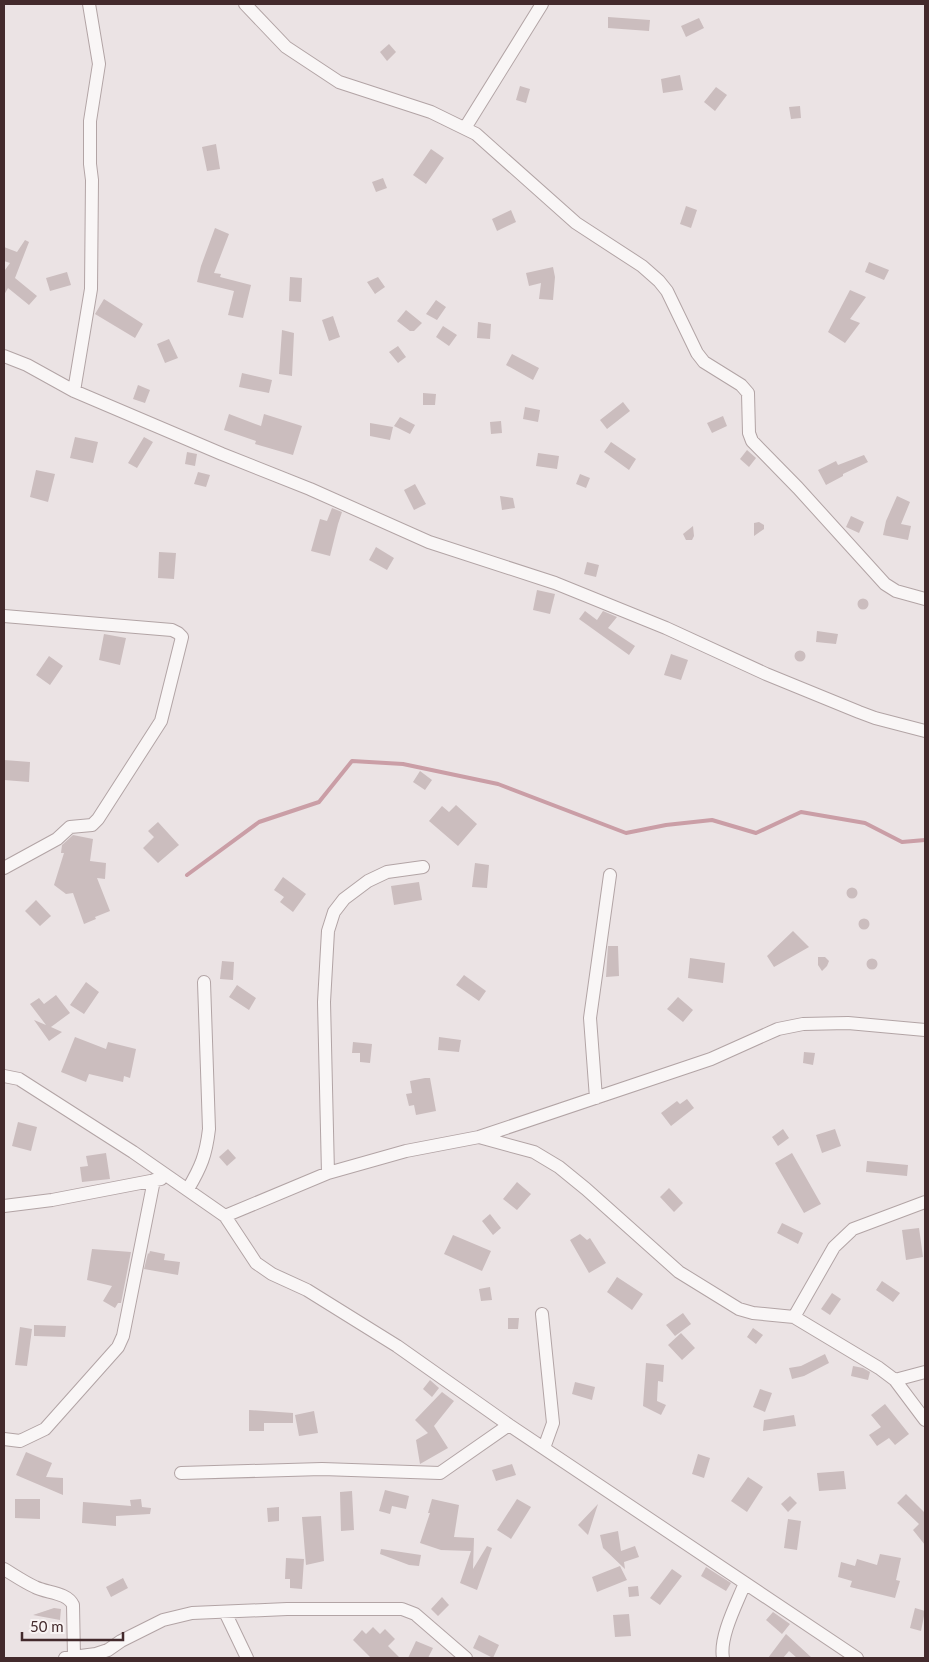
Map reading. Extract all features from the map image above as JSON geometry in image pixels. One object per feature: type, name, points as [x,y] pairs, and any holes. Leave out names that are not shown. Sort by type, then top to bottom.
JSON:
[{"type":"street","points":[[74,391],[91,289],[92,180],[90,121],[99,64],[89,4]]},
{"type":"street","points":[[245,4],[286,47],[339,82],[431,112],[476,134],[576,223],[642,266],[667,291],[697,353],[704,362],[741,385],[748,394],[749,433],[752,441],[798,488],[885,584],[896,591],[925,600]]},
{"type":"street","points":[[465,128],[542,4]]},
{"type":"street","points":[[4,356],[27,365],[74,391],[310,489],[429,542],[555,583],[666,628],[766,674],[859,712],[925,732]]},
{"type":"street","points":[[4,616],[172,630],[182,637],[161,720],[98,819],[92,825],[70,828],[57,839],[4,868]]},
{"type":"street","points":[[328,1173],[324,1002],[328,931],[334,912],[344,900],[368,881],[387,872],[423,867]]},
{"type":"street","points":[[596,1098],[590,1018],[610,875]]},
{"type":"street","points":[[188,1190],[202,1165],[209,1130],[204,982]]},
{"type":"street","points":[[225,1216],[328,1173],[406,1151],[479,1137],[712,1059],[778,1029],[794,1025],[848,1023],[925,1030]]},
{"type":"street","points":[[4,1076],[19,1079],[171,1177],[225,1216],[256,1263],[272,1274],[307,1290],[396,1346],[509,1425],[857,1658]]},
{"type":"street","points":[[479,1137],[534,1152],[559,1167],[679,1272],[739,1309],[754,1313],[794,1318],[879,1368],[895,1380],[925,1420]]},
{"type":"street","points":[[4,1206],[52,1200],[171,1177]]},
{"type":"street","points":[[4,1439],[20,1441],[45,1429],[118,1347],[123,1336],[154,1180]]},
{"type":"street","points":[[794,1318],[834,1247],[853,1229],[925,1202]]},
{"type":"street","points":[[542,1314],[553,1423],[544,1448]]},
{"type":"street","points":[[895,1380],[925,1372]]},
{"type":"street","points":[[181,1473],[322,1469],[440,1473],[509,1425]]},
{"type":"street","points":[[4,1569],[34,1587],[58,1594],[72,1602],[69,1658],[96,1654],[108,1650],[122,1640],[163,1620],[192,1613],[287,1609],[402,1609],[415,1614],[466,1658]]},
{"type":"street","points":[[723,1658],[724,1638],[745,1583]]},
{"type":"street","points":[[225,1612],[247,1658]]},
{"type":"building","points":[[608,17],[650,20],[649,31],[608,28]]},
{"type":"building","points":[[699,18],[704,28],[686,37],[681,26]]},
{"type":"building","points":[[389,44],[396,52],[387,61],[380,52]]},
{"type":"building","points":[[680,75],[683,90],[663,93],[661,79]]},
{"type":"building","points":[[520,86],[530,89],[526,103],[516,100]]},
{"type":"building","points":[[716,87],[727,95],[715,111],[704,102]]},
{"type":"building","points":[[800,106],[801,118],[791,119],[789,107]]},
{"type":"building","points":[[216,144],[220,169],[207,171],[202,147]]},
{"type":"building","points":[[431,149],[444,158],[426,184],[413,175]]},
{"type":"building","points":[[383,178],[387,188],[376,192],[372,182]]},
{"type":"building","points":[[686,206],[697,210],[691,228],[680,224]]},
{"type":"building","points":[[511,210],[516,222],[497,231],[492,219]]},
{"type":"building","points":[[215,228],[229,234],[214,273],[221,274],[220,277],[251,285],[243,318],[228,315],[234,291],[197,282]]},
{"type":"building","points":[[25,240],[29,242],[15,278],[37,296],[29,305],[8,288],[4,295],[4,269],[10,263],[4,261],[4,247],[17,252]]},
{"type":"building","points":[[869,262],[889,270],[884,280],[865,272]]},
{"type":"building","points":[[553,267],[555,277],[553,300],[539,299],[541,283],[529,286],[526,273]]},
{"type":"building","points":[[67,272],[71,285],[50,291],[46,278]]},
{"type":"building","points":[[290,277],[302,278],[301,302],[289,301]]},
{"type":"building","points":[[378,277],[385,287],[375,294],[367,282]]},
{"type":"building","points":[[850,290],[866,297],[850,319],[860,323],[845,343],[828,332]]},
{"type":"building","points":[[104,299],[143,324],[135,338],[95,314]]},
{"type":"building","points":[[436,300],[446,307],[437,320],[426,314]]},
{"type":"building","points":[[406,310],[422,323],[414,331],[410,331],[397,321]]},
{"type":"building","points":[[333,316],[340,337],[329,341],[322,320]]},
{"type":"building","points":[[478,322],[491,324],[490,339],[477,338]]},
{"type":"building","points":[[443,326],[457,335],[449,346],[436,337]]},
{"type":"building","points":[[282,330],[294,333],[292,376],[279,374]]},
{"type":"building","points":[[169,339],[178,358],[165,363],[157,344]]},
{"type":"building","points":[[398,346],[406,357],[398,363],[389,352]]},
{"type":"building","points":[[512,354],[539,368],[533,380],[506,365]]},
{"type":"building","points":[[242,373],[272,380],[269,393],[239,387]]},
{"type":"building","points":[[138,385],[150,390],[145,403],[133,399]]},
{"type":"building","points":[[423,393],[436,394],[435,405],[423,405]]},
{"type":"building","points":[[623,402],[630,411],[607,429],[600,420]]},
{"type":"building","points":[[525,407],[540,410],[538,422],[523,419]]},
{"type":"building","points":[[229,414],[261,426],[264,414],[302,426],[293,455],[255,444],[256,441],[224,430]]},
{"type":"building","points":[[723,416],[727,426],[712,433],[707,423]]},
{"type":"building","points":[[400,417],[415,425],[410,434],[394,426]]},
{"type":"building","points":[[501,421],[502,433],[491,434],[490,422]]},
{"type":"building","points":[[370,423],[393,427],[390,440],[370,436]]},
{"type":"building","points":[[75,437],[98,442],[93,463],[70,458]]},
{"type":"building","points":[[144,437],[153,442],[137,468],[128,463]]},
{"type":"building","points":[[611,442],[636,459],[629,470],[604,452]]},
{"type":"building","points":[[747,450],[756,458],[749,467],[740,459]]},
{"type":"building","points":[[187,452],[197,454],[195,466],[185,464]]},
{"type":"building","points":[[538,453],[559,456],[557,469],[536,466]]},
{"type":"building","points":[[864,455],[868,462],[826,485],[818,470],[836,461],[838,465]]},
{"type":"building","points":[[36,470],[55,474],[48,502],[30,497]]},
{"type":"building","points":[[198,472],[210,475],[206,487],[194,484]]},
{"type":"building","points":[[580,474],[590,478],[586,488],[576,484]]},
{"type":"building","points":[[415,484],[426,504],[414,510],[404,490]]},
{"type":"building","points":[[500,496],[513,498],[515,508],[502,510]]},
{"type":"building","points":[[897,496],[910,502],[901,524],[911,526],[908,540],[883,535],[886,521]]},
{"type":"building","points":[[332,508],[342,512],[330,556],[311,551],[320,519],[327,521]]},
{"type":"building","points":[[851,516],[864,522],[859,533],[846,527]]},
{"type":"building","points":[[759,522],[764,525],[764,529],[754,536],[754,523]]},
{"type":"building","points":[[693,526],[694,536],[692,540],[686,540],[683,534]]},
{"type":"building","points":[[376,547],[394,558],[387,570],[369,560]]},
{"type":"building","points":[[159,552],[176,553],[174,579],[158,578]]},
{"type":"building","points":[[587,562],[599,565],[596,577],[584,574]]},
{"type":"building","points":[[537,590],[555,594],[550,614],[533,610]]},
{"type":"building","points":[[861,599],[865,599],[868,604],[867,608],[861,609],[858,606],[858,602]]},
{"type":"building","points":[[585,611],[597,620],[603,611],[617,617],[608,628],[635,646],[629,655],[579,619]]},
{"type":"building","points":[[817,631],[838,634],[836,644],[816,642]]},
{"type":"building","points":[[104,634],[126,638],[120,665],[99,660]]},
{"type":"building","points":[[798,651],[802,651],[805,656],[804,660],[798,661],[795,658],[795,654]]},
{"type":"building","points":[[671,654],[688,660],[681,680],[664,675]]},
{"type":"building","points":[[49,656],[63,666],[50,685],[36,675]]},
{"type":"building","points":[[4,760],[30,762],[29,782],[4,780]]},
{"type":"building","points":[[420,771],[432,780],[425,790],[413,782]]},
{"type":"building","points":[[456,805],[477,824],[458,846],[429,821],[442,806],[449,812]]},
{"type":"building","points":[[158,822],[179,845],[158,863],[143,848],[154,837],[148,831]]},
{"type":"building","points":[[73,835],[93,839],[90,861],[106,863],[105,879],[97,878],[110,911],[84,924],[73,893],[66,894],[54,885],[64,853],[61,853],[62,845]]},
{"type":"building","points":[[475,863],[489,865],[487,888],[472,887]]},
{"type":"building","points":[[283,877],[306,894],[293,912],[280,902],[284,897],[274,890]]},
{"type":"building","points":[[419,882],[422,900],[394,905],[391,886]]},
{"type":"building","points":[[850,888],[854,888],[857,893],[856,897],[850,898],[847,895],[847,891]]},
{"type":"building","points":[[36,900],[51,916],[40,926],[25,911]]},
{"type":"building","points":[[862,919],[866,919],[869,924],[868,928],[862,929],[859,926],[859,922]]},
{"type":"building","points":[[793,931],[809,947],[774,967],[767,956]]},
{"type":"building","points":[[608,946],[618,946],[619,976],[606,977]]},
{"type":"building","points":[[818,957],[825,957],[829,961],[822,971],[818,965]]},
{"type":"building","points":[[690,958],[725,963],[723,983],[688,978]]},
{"type":"building","points":[[870,959],[874,959],[877,964],[876,968],[870,969],[867,966],[867,962]]},
{"type":"building","points":[[222,961],[234,962],[233,980],[220,979]]},
{"type":"building","points":[[464,975],[486,991],[479,1001],[456,985]]},
{"type":"building","points":[[86,982],[99,992],[84,1014],[70,1005]]},
{"type":"building","points":[[237,985],[256,998],[249,1010],[229,997]]},
{"type":"building","points":[[56,995],[70,1013],[51,1027],[62,1032],[49,1041],[34,1020],[46,1025],[30,1004],[39,998],[44,1004]]},
{"type":"building","points":[[678,997],[693,1010],[683,1022],[667,1009]]},
{"type":"building","points":[[75,1037],[106,1049],[108,1042],[136,1049],[130,1078],[124,1076],[123,1082],[89,1074],[86,1082],[61,1072]]},
{"type":"building","points":[[439,1037],[461,1040],[459,1052],[438,1050]]},
{"type":"building","points":[[353,1042],[372,1044],[370,1063],[360,1062],[360,1053],[352,1053]]},
{"type":"building","points":[[804,1052],[815,1053],[813,1065],[803,1063]]},
{"type":"building","points":[[430,1078],[436,1111],[416,1115],[414,1105],[409,1106],[406,1094],[412,1093],[410,1081]]},
{"type":"building","points":[[687,1099],[694,1108],[671,1126],[661,1113],[677,1101],[680,1104]]},
{"type":"building","points":[[18,1122],[37,1127],[31,1151],[12,1146]]},
{"type":"building","points":[[783,1129],[789,1138],[778,1146],[772,1137]]},
{"type":"building","points":[[835,1129],[841,1146],[822,1153],[816,1135]]},
{"type":"building","points":[[228,1149],[236,1158],[227,1166],[219,1157]]},
{"type":"building","points":[[106,1153],[110,1179],[82,1182],[80,1167],[88,1166],[86,1156]]},
{"type":"building","points":[[792,1153],[821,1204],[804,1213],[775,1163]]},
{"type":"building","points":[[867,1161],[908,1165],[907,1176],[866,1172]]},
{"type":"building","points":[[517,1182],[531,1194],[517,1210],[503,1199]]},
{"type":"building","points":[[669,1188],[683,1203],[674,1212],[660,1197]]},
{"type":"building","points":[[490,1214],[501,1228],[493,1235],[482,1221]]},
{"type":"building","points":[[782,1223],[803,1233],[798,1244],[777,1233]]},
{"type":"building","points":[[919,1228],[923,1257],[906,1260],[902,1230]]},
{"type":"building","points":[[580,1234],[587,1240],[590,1238],[606,1263],[589,1273],[570,1240]]},
{"type":"building","points":[[453,1235],[491,1251],[482,1271],[444,1254]]},
{"type":"building","points":[[92,1249],[131,1252],[121,1303],[118,1303],[115,1308],[103,1301],[112,1286],[87,1280]]},
{"type":"building","points":[[150,1251],[165,1254],[164,1260],[180,1262],[178,1275],[144,1269]]},
{"type":"building","points":[[617,1277],[643,1294],[632,1310],[607,1292]]},
{"type":"building","points":[[882,1281],[900,1293],[893,1302],[876,1290]]},
{"type":"building","points":[[490,1287],[492,1300],[481,1301],[479,1289]]},
{"type":"building","points":[[832,1293],[841,1299],[830,1315],[821,1309]]},
{"type":"building","points":[[683,1313],[691,1324],[675,1336],[666,1325]]},
{"type":"building","points":[[508,1318],[519,1318],[518,1329],[508,1329]]},
{"type":"building","points":[[34,1325],[66,1326],[65,1337],[34,1336]]},
{"type":"building","points":[[20,1327],[32,1329],[27,1366],[15,1365]]},
{"type":"building","points":[[753,1328],[763,1335],[756,1344],[747,1337]]},
{"type":"building","points":[[681,1333],[695,1348],[682,1360],[668,1345]]},
{"type":"building","points":[[825,1354],[829,1363],[804,1376],[792,1379],[789,1368],[801,1366]]},
{"type":"building","points":[[646,1363],[664,1365],[663,1382],[658,1381],[657,1401],[666,1405],[661,1415],[643,1406]]},
{"type":"building","points":[[853,1366],[870,1372],[868,1380],[851,1376]]},
{"type":"building","points":[[430,1380],[439,1388],[432,1397],[423,1389]]},
{"type":"building","points":[[575,1382],[595,1387],[592,1400],[572,1394]]},
{"type":"building","points":[[760,1389],[772,1393],[765,1412],[753,1407]]},
{"type":"building","points":[[442,1392],[454,1401],[434,1426],[448,1448],[420,1464],[416,1440],[428,1433],[415,1420]]},
{"type":"building","points":[[885,1404],[909,1434],[895,1445],[889,1438],[877,1446],[869,1435],[881,1427],[871,1415]]},
{"type":"building","points":[[249,1410],[293,1413],[293,1423],[264,1423],[264,1431],[249,1431]]},
{"type":"building","points":[[314,1411],[318,1433],[299,1436],[295,1415]]},
{"type":"building","points":[[794,1415],[796,1426],[763,1431],[764,1420]]},
{"type":"building","points":[[26,1452],[52,1463],[46,1477],[63,1478],[63,1495],[16,1475]]},
{"type":"building","points":[[698,1454],[710,1458],[704,1478],[692,1474]]},
{"type":"building","points":[[512,1464],[516,1475],[496,1481],[492,1470]]},
{"type":"building","points":[[844,1471],[846,1489],[819,1491],[817,1473]]},
{"type":"building","points":[[748,1477],[763,1487],[747,1512],[731,1501]]},
{"type":"building","points":[[385,1490],[409,1496],[406,1509],[392,1506],[390,1514],[379,1511]]},
{"type":"building","points":[[352,1491],[354,1530],[341,1531],[340,1492]]},
{"type":"building","points":[[906,1494],[925,1513],[925,1545],[913,1530],[919,1524],[897,1503]]},
{"type":"building","points":[[790,1496],[797,1503],[788,1512],[781,1504]]},
{"type":"building","points":[[15,1499],[40,1499],[40,1519],[15,1518]]},
{"type":"building","points":[[141,1499],[142,1507],[151,1508],[150,1514],[116,1516],[116,1526],[82,1523],[83,1502],[131,1506],[130,1500]]},
{"type":"building","points":[[432,1499],[459,1505],[454,1537],[474,1538],[473,1569],[487,1546],[492,1548],[477,1590],[460,1583],[471,1551],[441,1550],[420,1543],[430,1513],[428,1513]]},
{"type":"building","points":[[517,1499],[531,1507],[511,1539],[497,1530]]},
{"type":"building","points":[[598,1504],[588,1535],[578,1525]]},
{"type":"building","points":[[279,1507],[279,1521],[268,1522],[267,1508]]},
{"type":"building","points":[[321,1516],[324,1561],[306,1565],[302,1517]]},
{"type":"building","points":[[788,1519],[801,1521],[797,1550],[784,1548]]},
{"type":"building","points":[[618,1531],[621,1551],[635,1546],[639,1557],[624,1562],[625,1569],[603,1548],[600,1535]]},
{"type":"building","points":[[381,1549],[421,1555],[419,1566],[409,1565],[380,1554]]},
{"type":"building","points":[[880,1554],[901,1558],[896,1580],[900,1581],[895,1598],[850,1587],[852,1581],[838,1577],[841,1562],[855,1566],[857,1559],[877,1565]]},
{"type":"building","points":[[286,1558],[304,1559],[302,1589],[290,1588],[290,1579],[285,1579]]},
{"type":"building","points":[[620,1566],[627,1580],[597,1592],[592,1577]]},
{"type":"building","points":[[706,1567],[731,1583],[726,1591],[701,1576]]},
{"type":"building","points":[[672,1569],[682,1576],[660,1605],[650,1598]]},
{"type":"building","points":[[123,1578],[128,1588],[111,1597],[106,1587]]},
{"type":"building","points":[[638,1586],[639,1596],[629,1597],[628,1587]]},
{"type":"building","points":[[442,1597],[449,1605],[438,1616],[431,1609]]},
{"type":"building","points":[[54,1608],[61,1609],[60,1620],[33,1615]]},
{"type":"building","points":[[915,1608],[925,1611],[921,1631],[910,1628]]},
{"type":"building","points":[[773,1612],[790,1624],[782,1634],[766,1620]]},
{"type":"building","points":[[629,1614],[631,1636],[615,1637],[613,1615]]},
{"type":"building","points":[[373,1627],[380,1634],[385,1629],[395,1639],[388,1646],[400,1658],[371,1658],[353,1640],[362,1630],[366,1634]]},
{"type":"building","points":[[786,1634],[812,1658],[797,1658],[789,1651],[783,1658],[768,1658]]},
{"type":"building","points":[[479,1635],[499,1645],[493,1658],[473,1648]]},
{"type":"building","points":[[416,1641],[433,1648],[428,1658],[408,1658]]},
{"type":"waterway","points":[[187,875],[259,822],[319,802],[352,761],[403,764],[498,784],[626,833],[666,825],[712,820],[756,833],[801,812],[865,823],[902,842],[925,840]]}]
